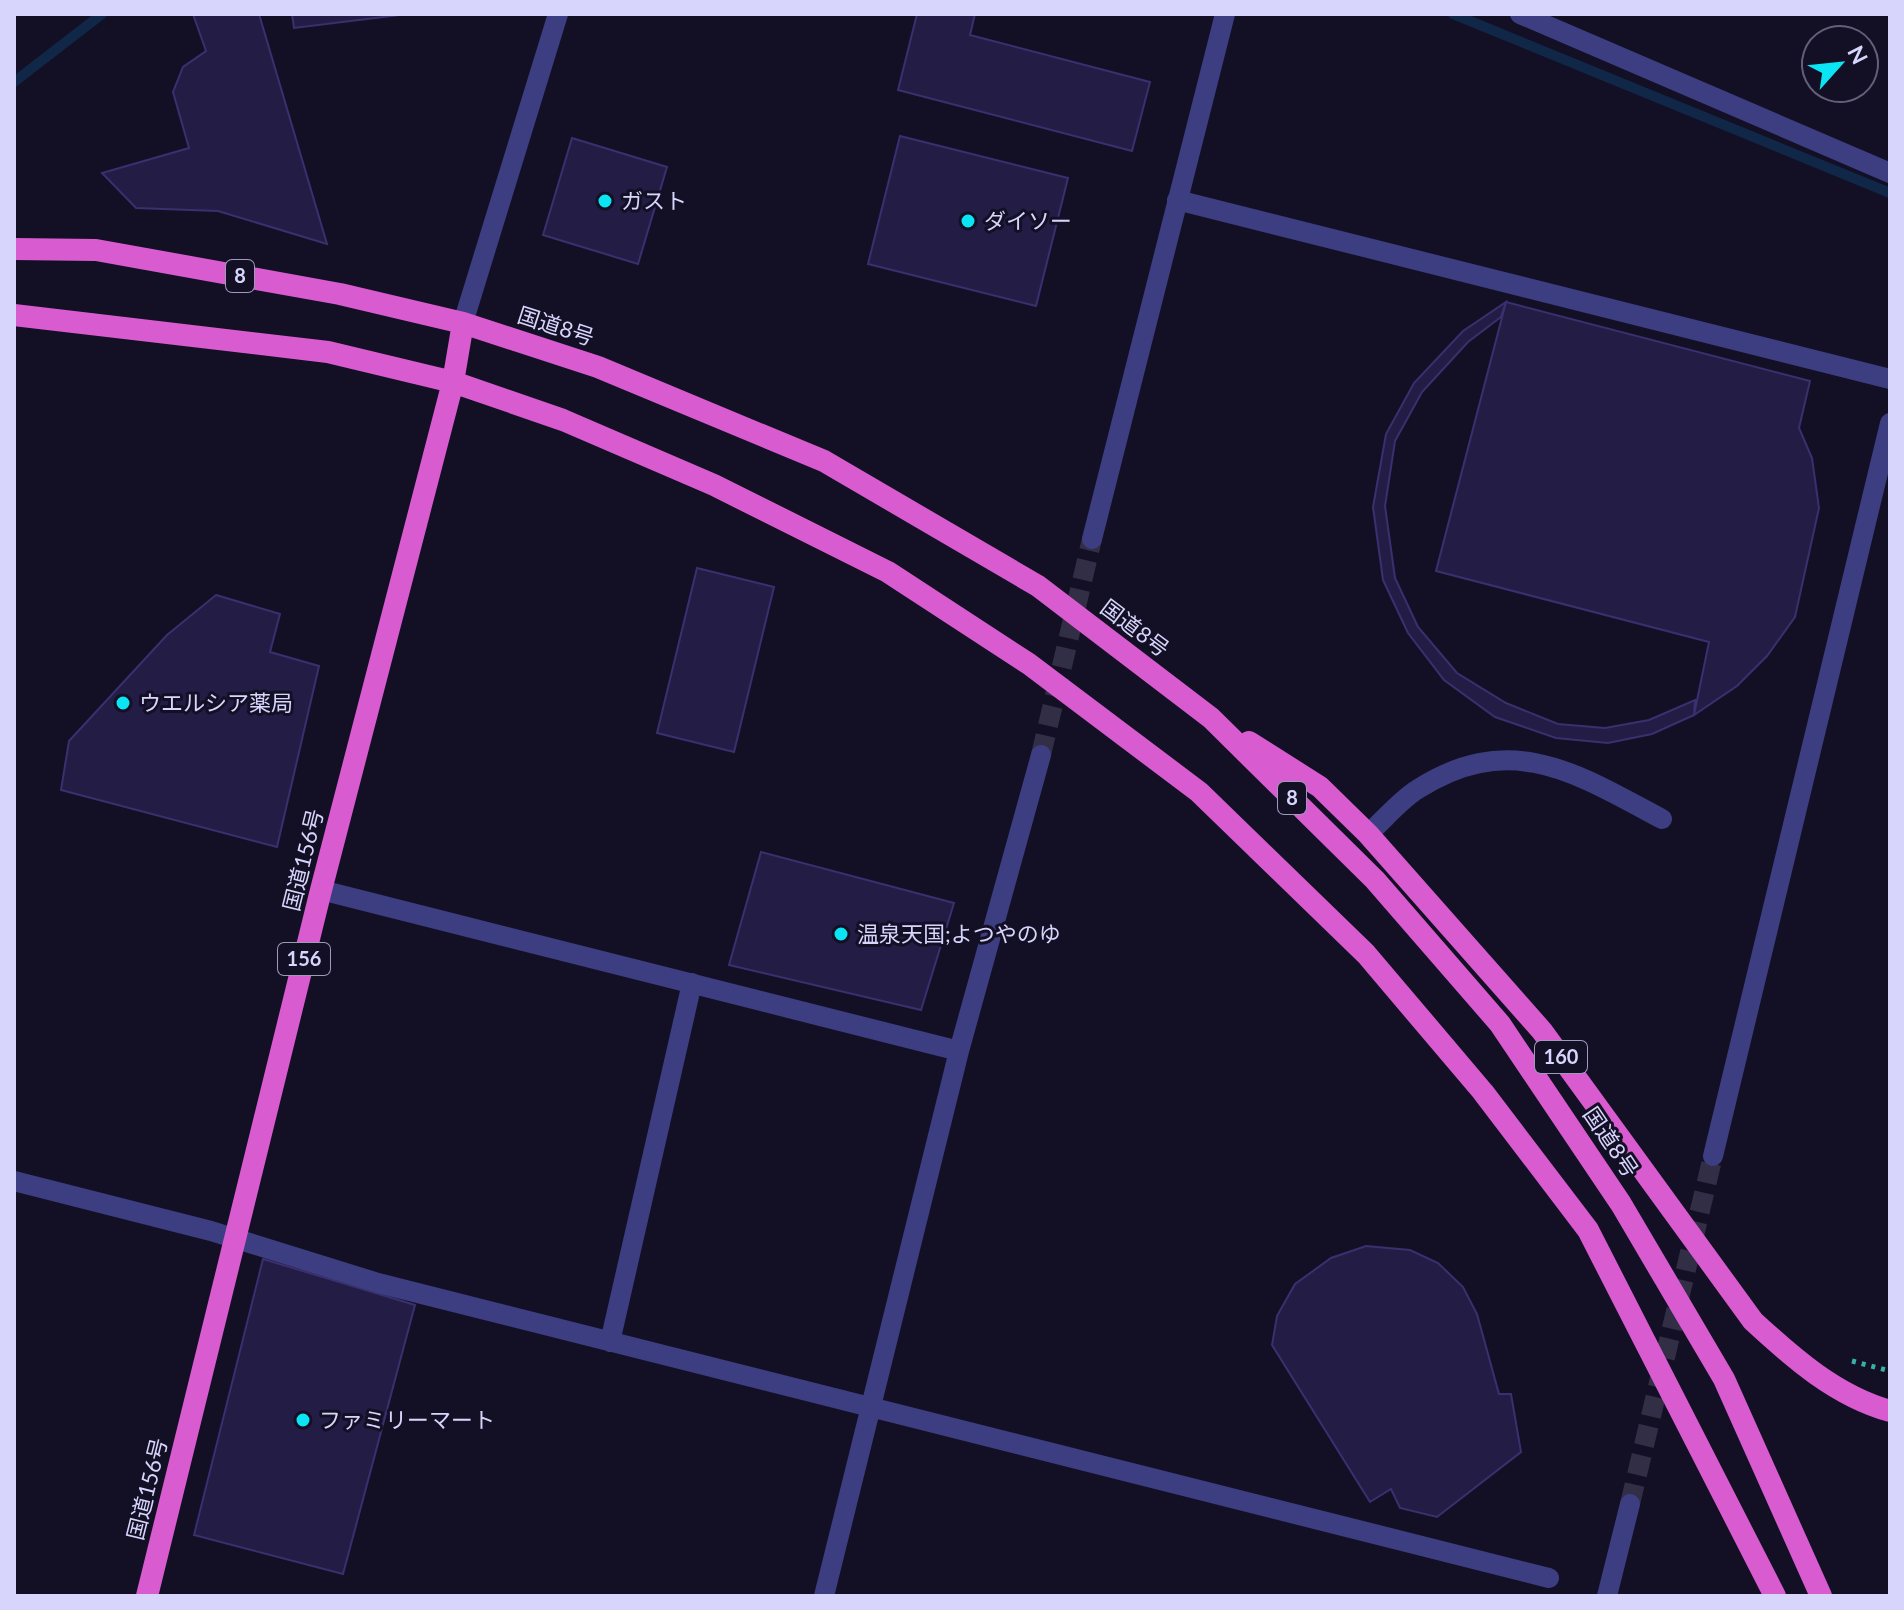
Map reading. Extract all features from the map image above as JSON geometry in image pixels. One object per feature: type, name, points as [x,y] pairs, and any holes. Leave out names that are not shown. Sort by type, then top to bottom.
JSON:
[{"type":"highway","name":"国道8号","points":[[14,249],[96,250],[340,294],[463,323],[598,367],[824,461],[1038,586],[1211,718],[1375,880],[1500,1024],[1621,1204],[1724,1379],[1821,1596]]},
{"type":"highway","points":[[14,315],[328,352],[453,382],[563,420],[699,479],[888,572],[1029,664],[1199,792],[1366,954],[1483,1092],[1588,1230],[1775,1596]]},
{"type":"highway","name":"国道156号","points":[[147,1596],[321,890],[453,382],[463,323]]},
{"type":"highway","name":"160","points":[[1211,718],[1320,787],[1368,834],[1542,1031],[1753,1321],[1796,1361],[1840,1389],[1890,1411]]},
{"type":"street","points":[[463,323],[558,14]]},
{"type":"street","points":[[1092,539],[1225,14]]},
{"type":"street","points":[[1520,14],[1890,173]]},
{"type":"street","points":[[1177,200],[1890,379]]},
{"type":"street","points":[[1713,1156],[1890,423]]},
{"type":"street","points":[[824,1596],[959,1051],[1041,755]]},
{"type":"street","points":[[1368,834],[1415,790],[1465,764],[1518,759],[1573,772],[1662,819]]},
{"type":"street","points":[[321,890],[959,1051]]},
{"type":"street","points":[[610,1342],[692,983]]},
{"type":"street","points":[[14,1181],[236,1239],[378,1283],[1549,1578]]},
{"type":"street","points":[[1607,1596],[1630,1504]]},
{"type":"path","points":[[1843,1359],[1890,1371]]},
{"type":"building","points":[[193,14],[259,14],[327,244],[218,211],[136,208],[102,173],[189,148],[173,92],[183,67],[206,51]]},
{"type":"building","points":[[292,14],[408,14],[294,28]]},
{"type":"building","points":[[917,14],[975,14],[970,35],[1150,82],[1132,151],[898,90]]},
{"type":"building","name":"ダイソー","points":[[900,136],[1068,178],[1036,306],[868,264]]},
{"type":"building","name":"ガスト","points":[[572,138],[667,167],[638,264],[543,235]]},
{"type":"building","points":[[1506,302],[1810,381],[1799,428],[1812,458],[1819,508],[1795,617],[1767,656],[1737,686],[1694,715],[1709,642],[1436,571]]},
{"type":"building","points":[[1506,302],[1501,317],[1468,342],[1422,392],[1395,441],[1385,506],[1395,578],[1418,627],[1457,673],[1506,703],[1558,724],[1605,728],[1649,720],[1695,700],[1694,715],[1652,734],[1608,743],[1556,738],[1495,717],[1444,680],[1408,633],[1383,580],[1373,507],[1386,434],[1414,383],[1463,331]]},
{"type":"building","points":[[697,568],[774,587],[734,752],[657,733]]},
{"type":"building","points":[[216,595],[280,614],[270,652],[319,666],[277,847],[61,790],[69,741],[167,635]]},
{"type":"building","name":"温泉天国;よつやのゆ","points":[[761,852],[954,903],[921,1010],[729,965]]},
{"type":"building","points":[[1366,1246],[1410,1250],[1438,1263],[1463,1287],[1477,1314],[1499,1394],[1511,1394],[1521,1452],[1437,1517],[1400,1508],[1391,1489],[1370,1502],[1272,1345],[1277,1316],[1295,1284],[1331,1258]]},
{"type":"building","name":"ファミリーマート","points":[[263,1259],[415,1305],[343,1574],[194,1535]]},
{"type":"waterway","points":[[14,82],[102,14]]},
{"type":"waterway","points":[[1453,14],[1890,193]]},
{"type":"tunnel","points":[[1041,755],[1092,539]]},
{"type":"tunnel","points":[[1630,1504],[1713,1156]]},
{"type":"place","name":"ガスト","points":[[605,201]]},
{"type":"place","name":"ダイソー","points":[[968,221]]},
{"type":"place","name":"ウエルシア薬局","points":[[123,703]]},
{"type":"place","name":"温泉天国;よつやのゆ","points":[[841,934]]},
{"type":"place","name":"ファミリーマート","points":[[303,1420]]}]
